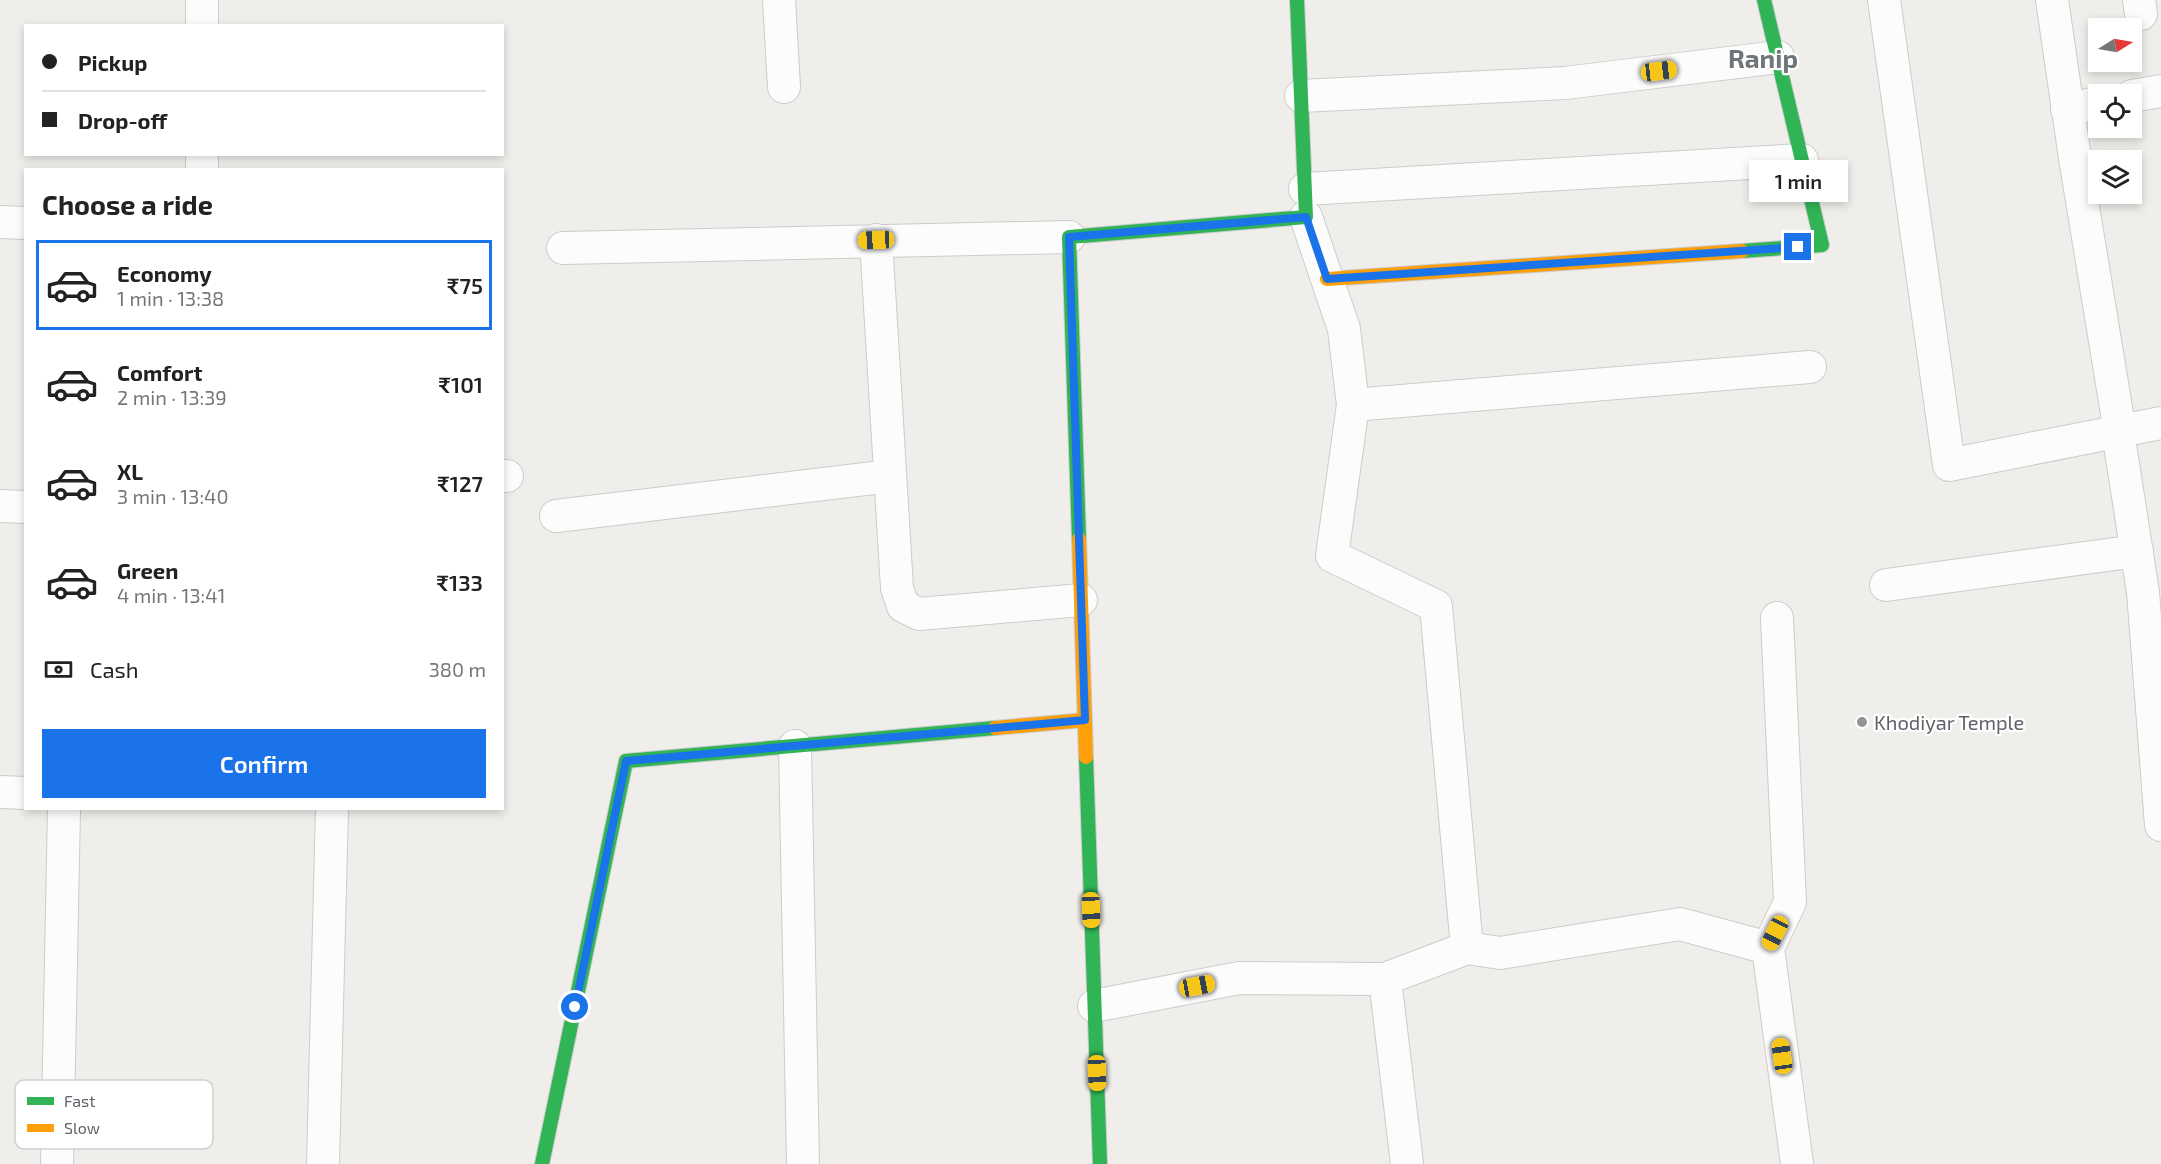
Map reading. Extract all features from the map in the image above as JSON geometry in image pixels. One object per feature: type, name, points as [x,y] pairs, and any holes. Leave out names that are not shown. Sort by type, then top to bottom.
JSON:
[{"type":"street","points":[[202,0],[202,24]]},
{"type":"street","points":[[779,0],[784,87]]},
{"type":"street","points":[[1297,0],[1306,203],[1327,279],[1344,329],[1353,405],[1332,555],[1436,606],[1467,948]]},
{"type":"street","points":[[1327,279],[1822,245],[1764,0]]},
{"type":"street","points":[[1884,0],[1950,465],[2120,438],[2161,423]]},
{"type":"street","points":[[2052,0],[2067,109],[2155,657],[2161,825]]},
{"type":"street","points":[[1301,96],[1565,83],[1778,57]]},
{"type":"street","points":[[2142,94],[2161,91]]},
{"type":"street","points":[[2067,109],[2088,105]]},
{"type":"street","points":[[563,248],[1069,237],[1306,203],[1802,160]]},
{"type":"street","points":[[0,222],[24,223]]},
{"type":"street","points":[[1069,237],[1100,1164]]},
{"type":"street","points":[[876,240],[897,588],[903,606],[919,614],[1081,600]]},
{"type":"street","points":[[1353,405],[1810,367]]},
{"type":"street","points":[[556,516],[890,476]]},
{"type":"street","points":[[0,506],[24,507]]},
{"type":"street","points":[[1886,585],[2137,551]]},
{"type":"street","points":[[1777,618],[1790,902],[1768,948],[1797,1164]]},
{"type":"street","points":[[542,1164],[626,761],[1085,720]]},
{"type":"street","points":[[795,746],[803,1164]]},
{"type":"street","points":[[0,792],[24,793]]},
{"type":"street","points":[[59,1080],[64,810]]},
{"type":"street","points":[[323,1164],[332,810]]},
{"type":"street","points":[[1094,1006],[1239,978],[1385,979],[1467,948],[1500,953],[1680,924],[1768,948]]},
{"type":"street","points":[[1385,979],[1407,1164]]},
{"type":"street","points":[[57,1149],[57,1164]]},
{"type":"traffic: fast","points":[[1079,539],[1069,237],[1306,217],[1297,0]]},
{"type":"traffic: fast","points":[[1742,251],[1822,245],[1764,0]]},
{"type":"traffic: fast","points":[[542,1164],[626,761],[995,728]]},
{"type":"traffic: fast","points":[[1086,757],[1100,1164]]},
{"type":"traffic: slow","points":[[1327,279],[1742,251]]},
{"type":"traffic: slow","points":[[1079,539],[1086,757]]},
{"type":"traffic: slow","points":[[995,728],[1085,720]]},
{"type":"place","name":"Khodiyar Temple","points":[[1862,722]]},
{"type":"district","name":"Ranip","points":[[1763,57]]},
{"type":"route","points":[[575,1007],[626,761],[1085,720],[1069,237],[1306,217],[1327,279],[1798,247]]}]
